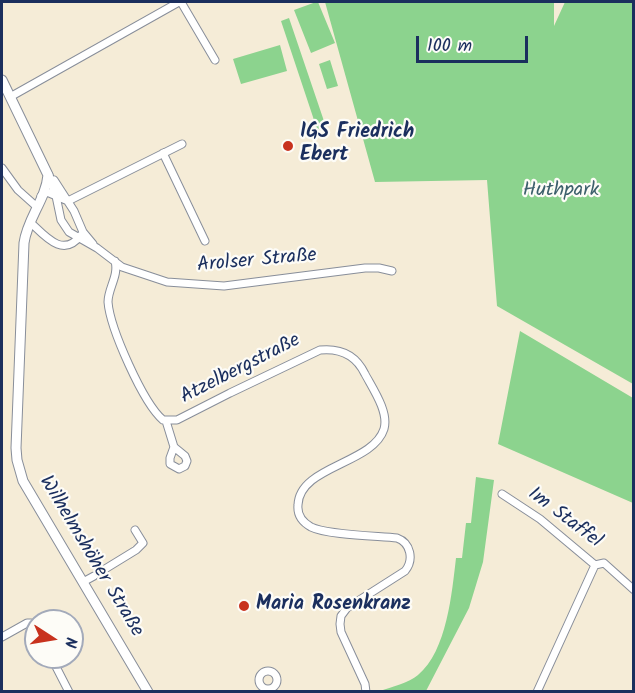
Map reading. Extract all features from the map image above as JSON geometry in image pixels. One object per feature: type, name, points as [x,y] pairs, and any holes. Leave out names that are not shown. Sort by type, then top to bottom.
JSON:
[{"type":"main road","points":[[2,80],[48,171]]},
{"type":"main road","name":"Wilhelmshöher Straße","points":[[48,171],[46,184],[24,243],[17,460],[23,481],[148,692]]},
{"type":"street","points":[[10,97],[180,2],[215,60]]},
{"type":"street","points":[[42,196],[47,192],[68,201],[182,144]]},
{"type":"street","points":[[163,153],[205,241]]},
{"type":"street","points":[[2,168],[18,190],[37,207]]},
{"type":"street","points":[[30,222],[56,244],[68,245],[81,235],[68,201],[48,171]]},
{"type":"street","name":"Arolser Straße","points":[[48,171],[65,226],[81,235],[122,267],[167,282],[224,286],[365,268],[392,271]]},
{"type":"street","name":"Atzelbergstraße","points":[[115,261],[116,273],[108,300],[112,324],[151,406],[159,417],[166,421],[177,420],[320,350],[346,353],[361,366],[382,410],[385,420],[383,430],[377,440],[366,450],[310,483],[302,491],[297,507],[302,520],[315,528],[397,538],[405,543],[409,550],[410,561],[405,571],[347,608],[340,620],[341,632],[365,684],[366,692]]},
{"type":"street","points":[[166,421],[174,447]]},
{"type":"street","name":"Im Staffel","points":[[502,494],[540,519],[595,565],[604,563],[633,590]]},
{"type":"street","points":[[105,569],[136,550],[143,543],[135,530]]},
{"type":"street","points":[[537,692],[595,565]]},
{"type":"street","points":[[83,582],[94,576]]},
{"type":"street","points":[[2,637],[24,625]]},
{"type":"street","points":[[57,669],[69,692]]},
{"type":"green space","points":[[318,2],[335,43],[311,53],[294,10]]},
{"type":"green space","name":"Huthpark","points":[[325,2],[554,2],[554,26],[565,2],[633,2],[633,384],[497,306],[487,180],[375,182]]},
{"type":"green space","points":[[289,18],[326,127],[317,129],[281,21]]},
{"type":"green space","points":[[280,45],[287,71],[241,84],[233,59]]},
{"type":"green space","points":[[330,60],[338,86],[327,89],[319,64]]},
{"type":"green space","points":[[520,331],[633,398],[633,503],[498,444]]},
{"type":"green space","points":[[476,477],[494,480],[483,562],[469,608],[426,691],[380,691],[414,678],[428,664],[436,651],[446,620],[456,558],[462,558],[466,523],[471,523]]},
{"type":"tunnel","points":[[94,576],[105,569]]},
{"type":"place","name":"IGS Friedrich Ebert","points":[[288,146]]},
{"type":"place","name":"Maria Rosenkranz","points":[[244,606]]}]
